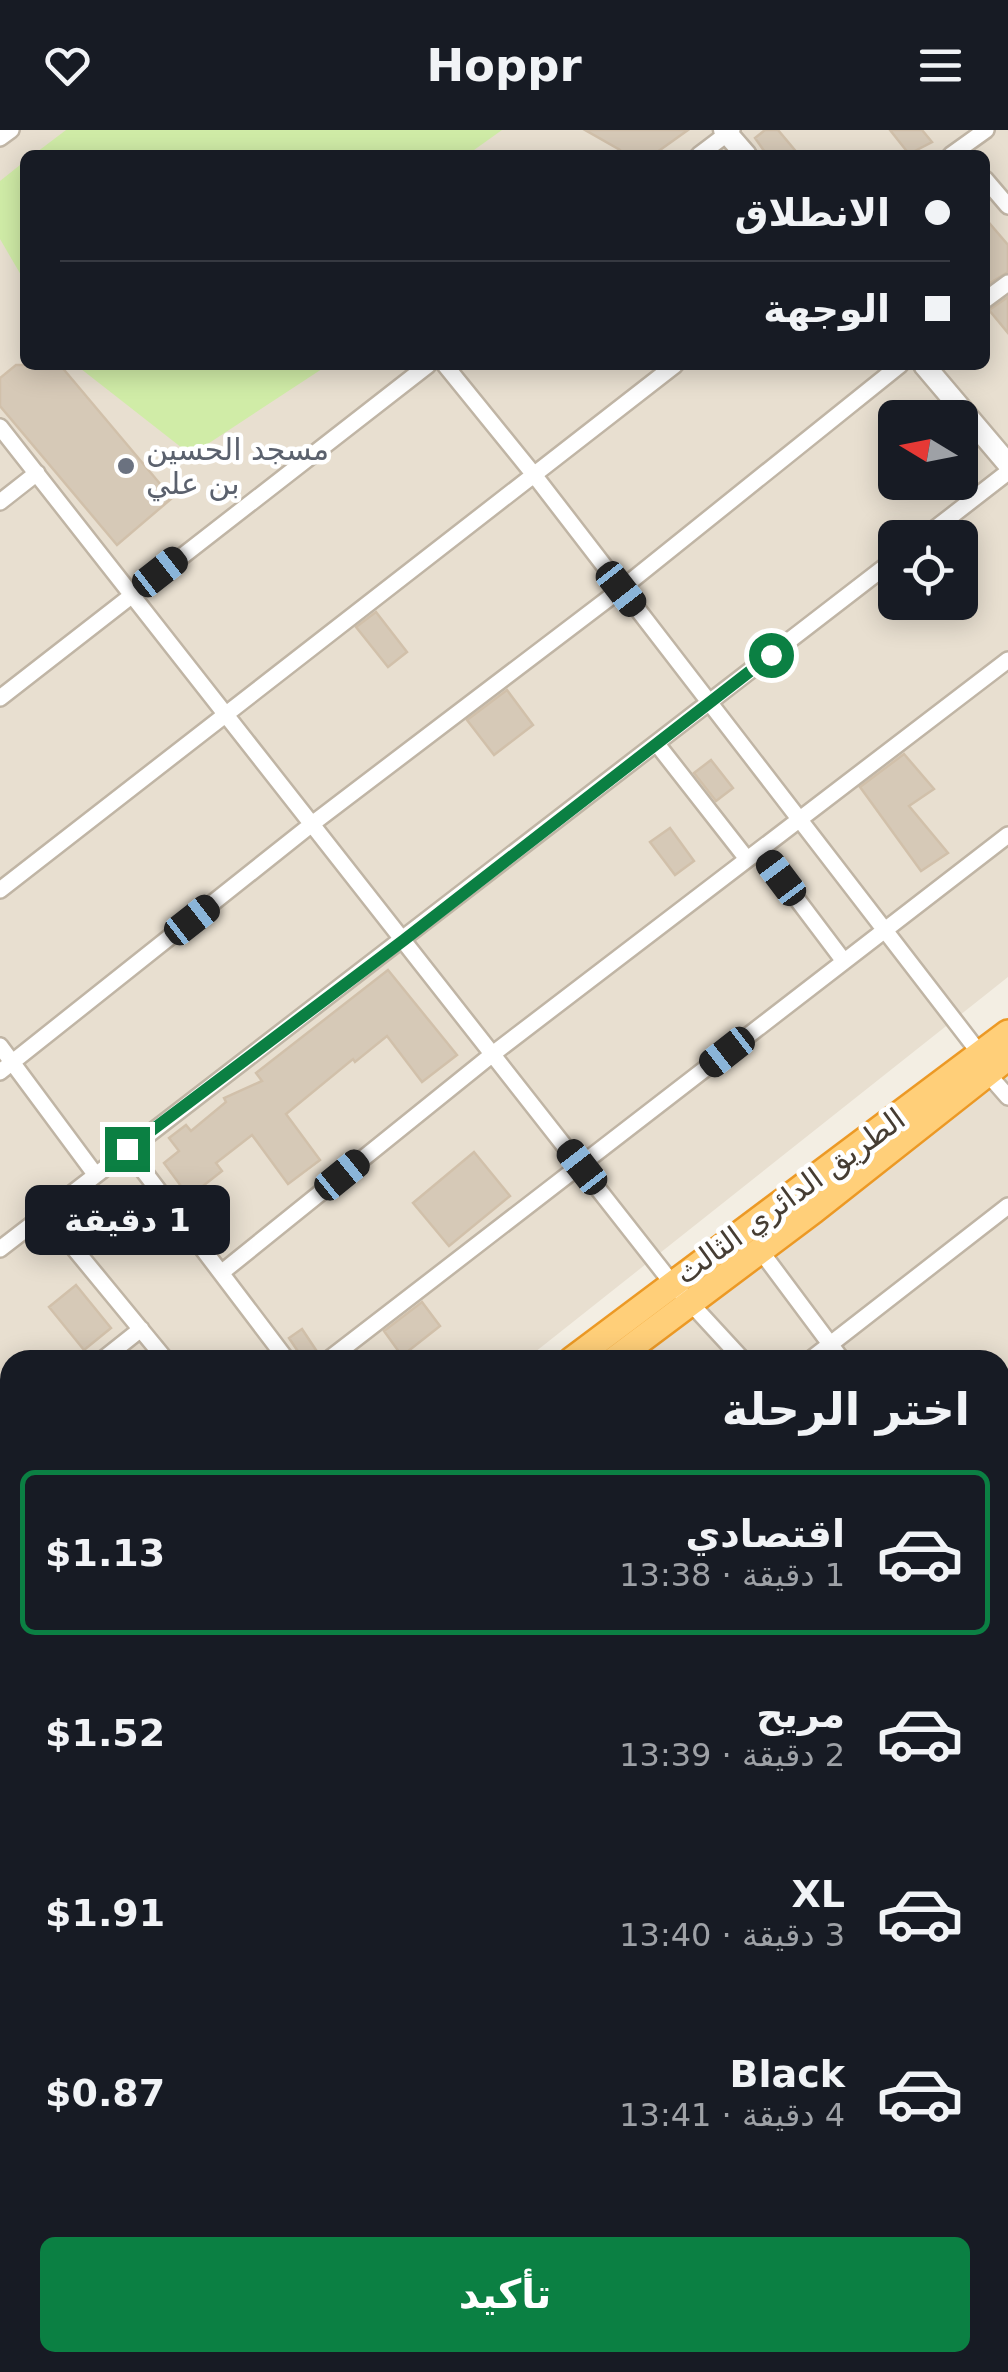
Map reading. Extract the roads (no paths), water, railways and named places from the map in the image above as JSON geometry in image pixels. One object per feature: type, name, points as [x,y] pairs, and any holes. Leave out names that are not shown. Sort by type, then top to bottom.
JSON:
[{"type":"highway","name":"الطريق الدائري الثالث","points":[[588,1350],[680,1293],[760,1250],[984,1064],[1008,1033]]},
{"type":"highway","name":"الطريق الدائري الثالث","points":[[624,1350],[680,1293],[984,1064],[1008,1057]]},
{"type":"street","points":[[0,138],[11,130]]},
{"type":"street","points":[[963,150],[986,130]]},
{"type":"street","points":[[705,150],[727,131]]},
{"type":"street","points":[[990,185],[1008,206]]},
{"type":"street","points":[[0,698],[422,370]]},
{"type":"street","points":[[449,370],[801,819],[1008,1097]]},
{"type":"street","points":[[0,890],[669,370]]},
{"type":"street","points":[[6,1067],[312,824],[621,589],[894,370]]},
{"type":"street","points":[[928,370],[1008,464]]},
{"type":"street","points":[[0,427],[680,1293],[734,1350]]},
{"type":"street","points":[[946,520],[1008,472]]},
{"type":"street","points":[[0,502],[37,473]]},
{"type":"street","points":[[0,1249],[878,572]]},
{"type":"street","points":[[221,1273],[494,1053],[1008,660]]},
{"type":"street","points":[[657,744],[843,960]]},
{"type":"street","points":[[341,1350],[1008,836]]},
{"type":"street","points":[[0,1046],[6,1067],[95,1174]]},
{"type":"street","points":[[127,1149],[279,1350]]},
{"type":"street","points":[[822,1350],[1008,1206]]},
{"type":"street","points":[[45,1213],[158,1350]]},
{"type":"street","points":[[760,1250],[834,1350]]},
{"type":"street","points":[[115,1350],[141,1329]]},
{"type":"place","name":"مسجد الحسين بن علي","points":[[126,466]]}]
